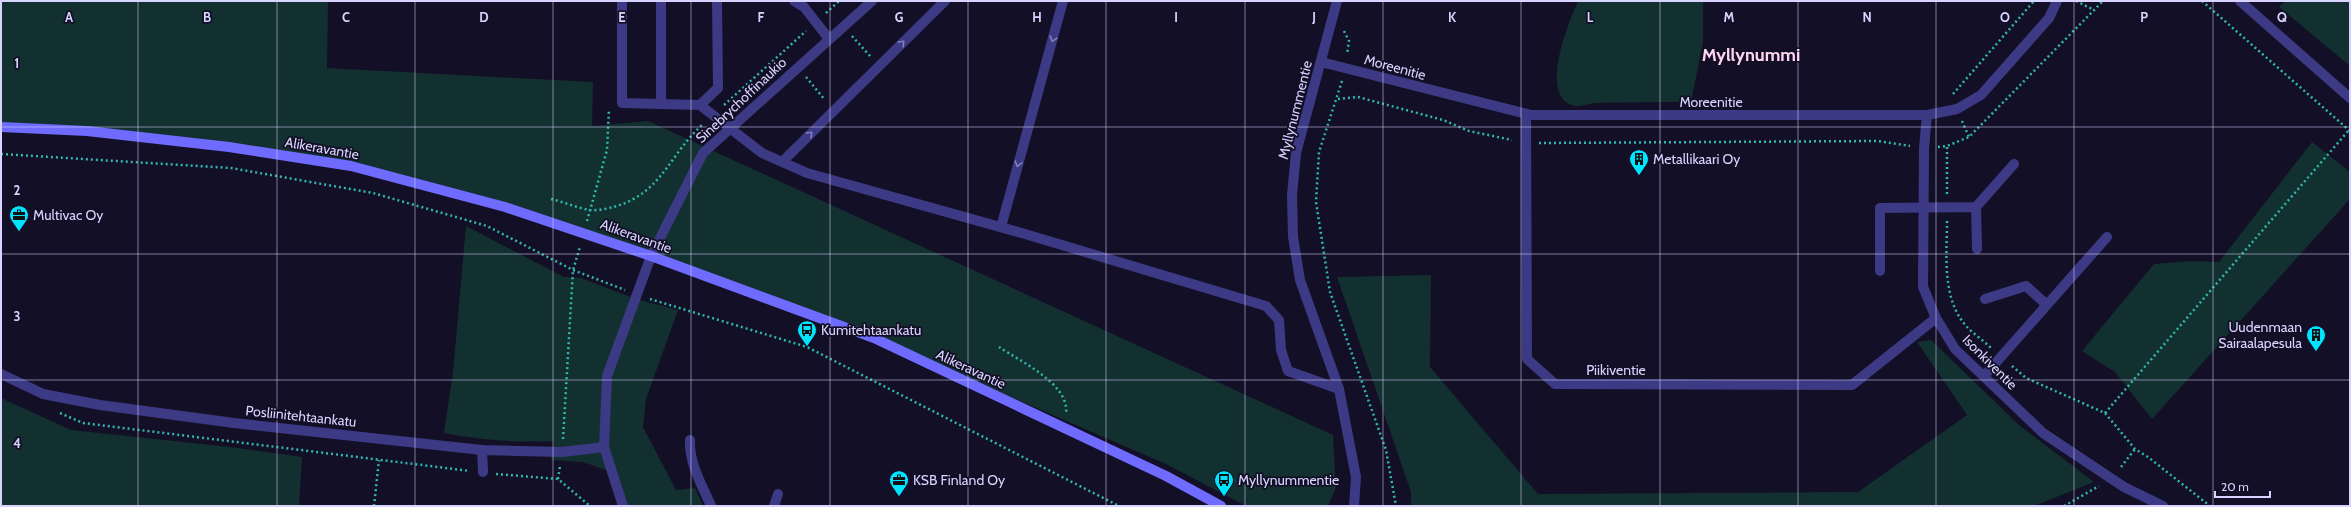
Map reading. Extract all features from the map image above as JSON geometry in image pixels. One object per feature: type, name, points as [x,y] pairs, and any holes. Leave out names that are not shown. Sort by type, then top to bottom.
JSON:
[{"type":"street","points":[[622,1],[622,103],[700,105],[714,114],[730,129],[762,153],[807,173],[1001,227],[1266,306],[1279,320],[1281,350],[1288,371],[1338,389]]},
{"type":"street","points":[[661,1],[661,104]]},
{"type":"street","points":[[700,105],[718,88],[717,1]]},
{"type":"street","points":[[794,1],[804,7],[829,39]]},
{"type":"street","name":"Sinebrychoffinaukio","points":[[651,256],[703,153],[872,1]]},
{"type":"street","points":[[782,162],[945,1]]},
{"type":"street","points":[[1001,227],[1063,1]]},
{"type":"street","name":"Myllynummentie","points":[[1337,1],[1296,153],[1292,195],[1293,237],[1300,280],[1338,389],[1356,477],[1354,506]]},
{"type":"street","name":"Moreenitie","points":[[1321,62],[1526,114],[1788,116],[1927,115],[1957,109],[1981,96],[2049,18],[2057,1]]},
{"type":"street","points":[[2240,1],[2350,98]]},
{"type":"street","name":"Piikiventie","points":[[1526,114],[1527,359],[1555,384],[1852,384],[1936,318]]},
{"type":"street","name":"Isonkiventie","points":[[1927,115],[1924,148],[1923,287],[1936,318],[1955,349],[2043,433],[2124,487],[2163,506]]},
{"type":"street","name":"Alikeravantie","points":[[1,127],[87,131],[229,147],[351,166],[492,203],[585,232],[874,338],[1166,476],[1221,506]]},
{"type":"street","points":[[1977,249],[1976,207],[2014,164]]},
{"type":"street","points":[[1880,271],[1880,208],[1976,207]]},
{"type":"street","points":[[1984,376],[2107,237]]},
{"type":"street","points":[[623,506],[604,447],[607,376],[638,295],[651,256]]},
{"type":"street","points":[[1985,299],[2026,286],[2047,305]]},
{"type":"street","name":"Posliinitehtaankatu","points":[[1,374],[43,394],[100,405],[234,423],[482,450],[562,452],[604,447]]},
{"type":"street","points":[[690,440],[690,453],[695,470],[711,506]]},
{"type":"street","points":[[482,450],[483,472]]},
{"type":"street","points":[[774,506],[778,494]]},
{"type":"path","points":[[1969,137],[1957,109],[1953,94],[2034,1]]},
{"type":"path","points":[[2076,1],[2094,10]]},
{"type":"path","points":[[2105,413],[2350,131],[2202,1]]},
{"type":"path","points":[[1334,13],[1349,41],[1338,99],[1319,152],[1316,202],[1330,292],[1386,450],[1396,506]]},
{"type":"path","points":[[784,51],[834,110]]},
{"type":"path","points":[[558,479],[562,452],[573,270],[607,150],[609,103]]},
{"type":"path","points":[[1947,146],[1946,273],[1954,307],[1967,327],[2026,378],[2105,413],[2135,449],[2148,457],[2210,506]]},
{"type":"path","points":[[1,154],[231,168],[373,193],[487,226],[573,270],[638,295],[807,347],[1119,506]]},
{"type":"path","points":[[551,199],[590,210]]},
{"type":"path","points":[[999,347],[1057,386],[1067,404],[1064,428]]},
{"type":"path","points":[[56,411],[83,423],[379,460],[374,506]]},
{"type":"green space","points":[[1,1],[328,1],[327,68],[593,82],[592,126],[648,121],[1333,435],[1336,488],[1328,506],[1246,506],[1166,464],[874,338],[465,196],[351,166],[235,148],[1,127]]},
{"type":"green space","points":[[1578,1],[1703,1],[1703,42],[1691,102],[1596,103],[1575,106],[1564,100],[1558,89],[1557,75],[1559,58],[1568,25]]},
{"type":"green space","points":[[2285,1],[2350,1],[2350,66],[2279,7]]},
{"type":"green space","points":[[2312,142],[2350,172],[2350,199],[2152,419],[2115,372],[2082,351],[2154,264],[2191,261],[2219,262]]},
{"type":"green space","points":[[466,226],[564,277],[581,278],[636,299],[678,310],[646,399],[643,427],[676,490],[695,488],[703,506],[623,506],[612,472],[583,462],[551,460],[554,441],[526,442],[444,433],[453,372]]},
{"type":"green space","points":[[1431,275],[1430,367],[1538,494],[1858,492],[1967,415],[1917,342],[1931,340],[2019,425],[2094,482],[2034,506],[1411,506],[1411,492],[1337,277]]},
{"type":"green space","points":[[1,398],[71,430],[230,447],[302,457],[299,506],[1,506]]},
{"type":"place","name":"Metallikaari Oy","points":[[1639,176]]},
{"type":"place","name":"Multivac Oy","points":[[19,232]]},
{"type":"place","name":"Kumitehtaankatu","points":[[807,347]]},
{"type":"place","name":"Uudenmaan Sairaalapesula","points":[[2316,352]]},
{"type":"place","name":"KSB Finland Oy","points":[[899,497]]},
{"type":"place","name":"Myllynummentie","points":[[1224,497]]},
{"type":"district","name":"Myllynummi","points":[[1751,55]]}]
